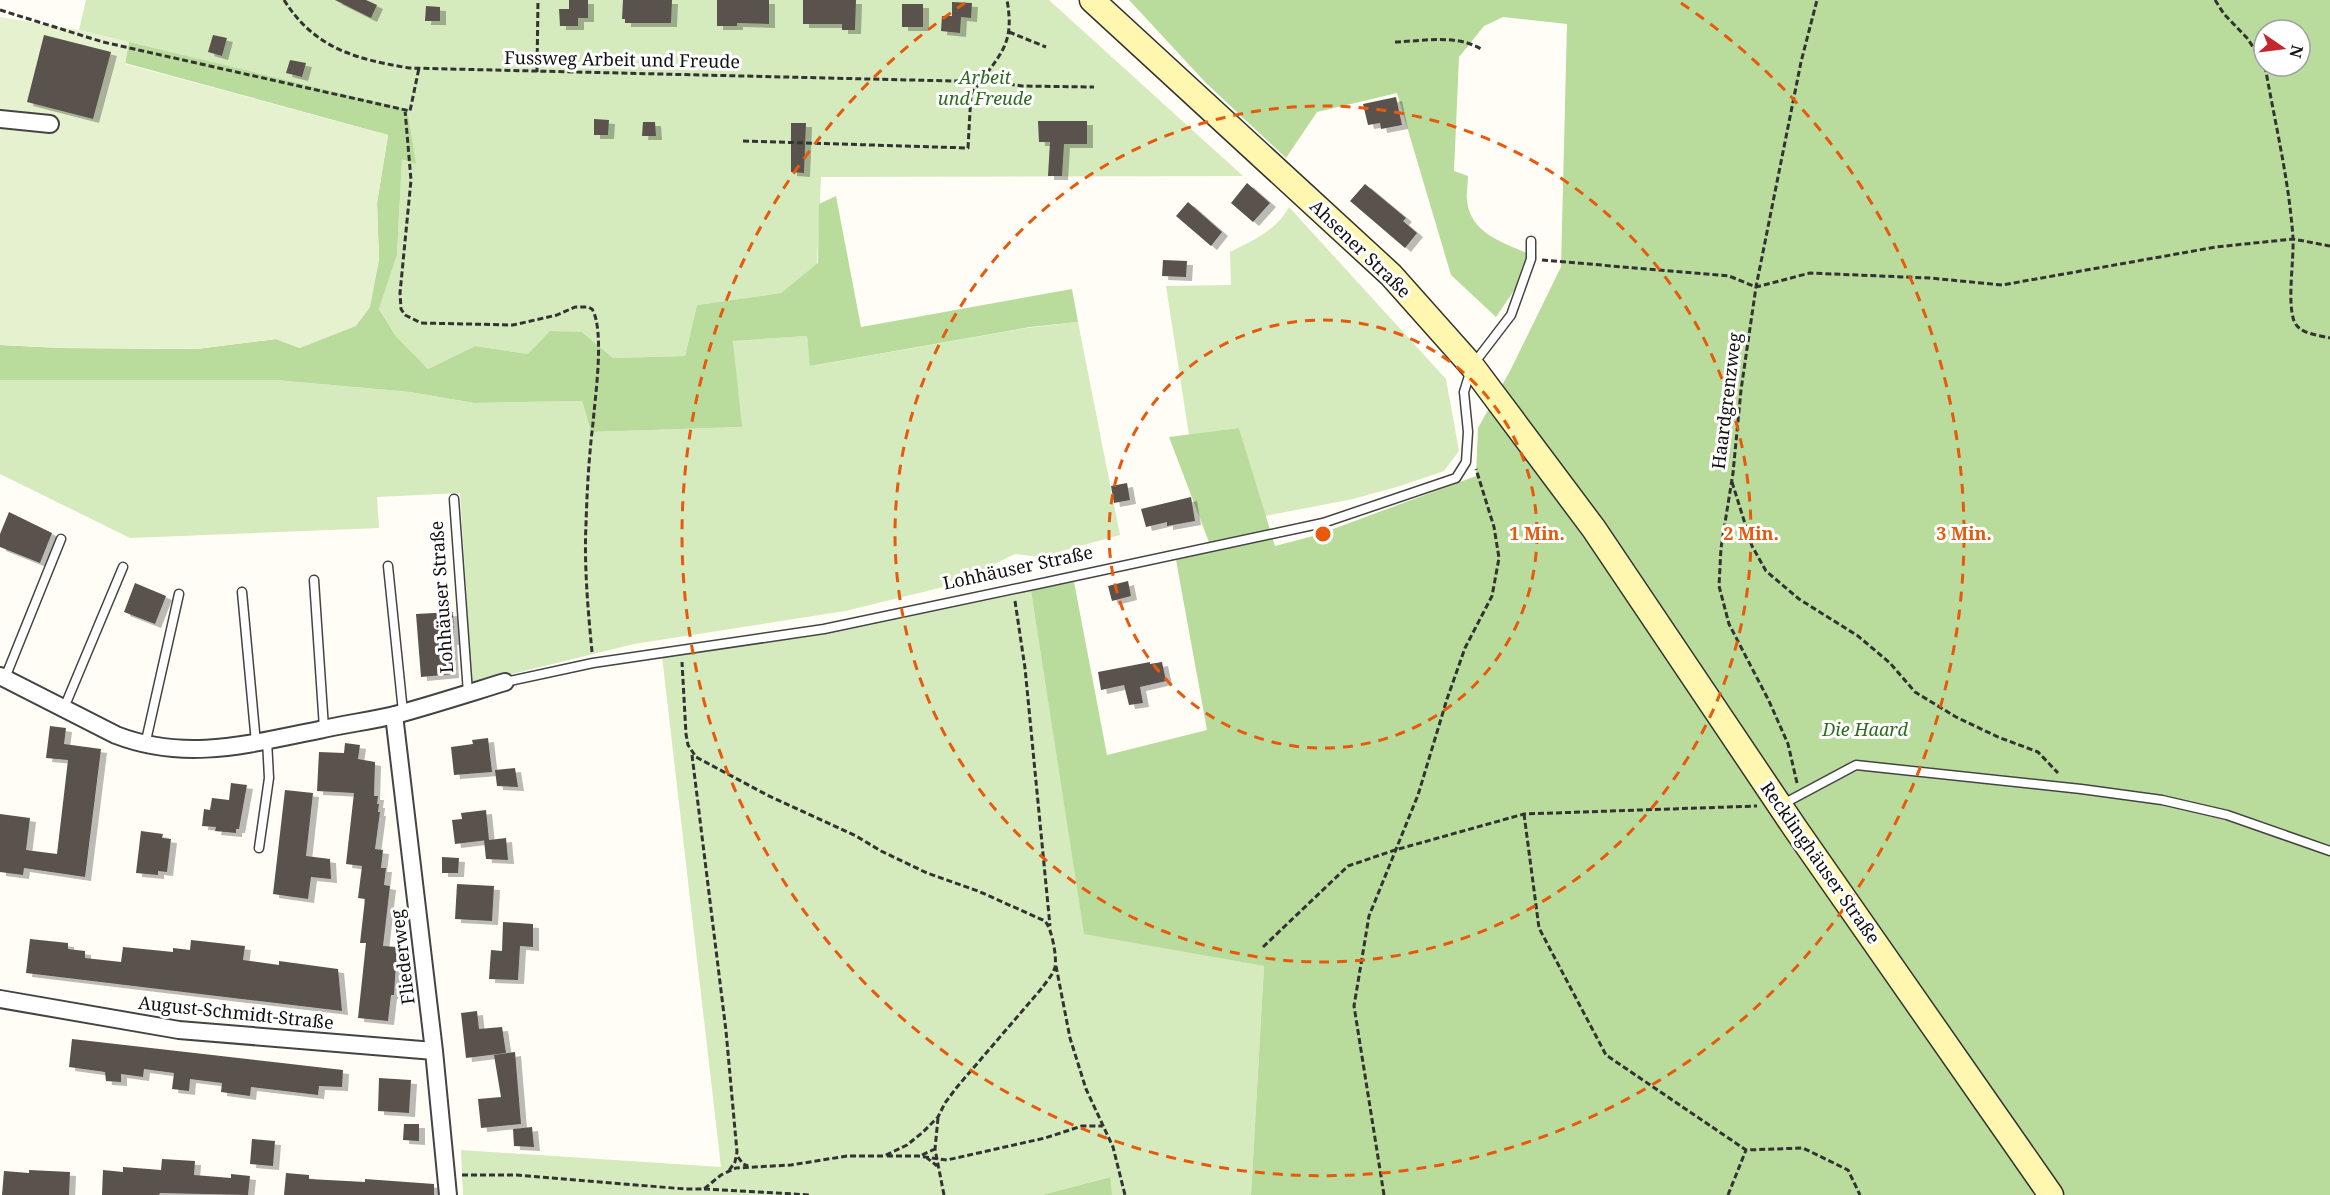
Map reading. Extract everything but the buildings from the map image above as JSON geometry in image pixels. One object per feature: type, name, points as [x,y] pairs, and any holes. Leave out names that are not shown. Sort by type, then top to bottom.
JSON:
[{"type":"main road","name":"Ahsener Straße","points":[[1092,0],[1390,275],[1472,366],[1594,528]]},
{"type":"main road","name":"Recklinghäuser Straße","points":[[1594,528],[1790,800],[2051,1195]]},
{"type":"street","points":[[0,119],[50,124]]},
{"type":"street","name":"Lohhäuser Straße","points":[[3,677],[116,735],[145,745],[172,750],[201,750],[261,742],[399,714],[505,682]]},
{"type":"street","name":"Fliederweg","points":[[399,714],[448,1195]]},
{"type":"street","name":"August-Schmidt-Straße","points":[[0,999],[179,1030],[434,1051]]},
{"type":"lane","points":[[1472,366],[1511,315],[1531,259],[1531,242]]},
{"type":"lane","name":"Lohhäuser Straße","points":[[505,682],[593,663],[824,629],[1323,523],[1456,478],[1466,462],[1468,440],[1464,392],[1472,366]]},
{"type":"lane","name":"Lohhäuser Straße","points":[[454,499],[468,693]]},
{"type":"lane","name":"Lohhäuser Straße","points":[[3,677],[61,539]]},
{"type":"lane","points":[[388,566],[399,714]]},
{"type":"lane","points":[[64,708],[123,567]]},
{"type":"lane","points":[[314,580],[324,728]]},
{"type":"lane","points":[[242,592],[261,742],[269,778],[259,848]]},
{"type":"lane","points":[[145,745],[179,594]]},
{"type":"lane","points":[[1790,800],[1856,765],[2082,789],[2162,800],[2227,815],[2330,851]]},
{"type":"path","name":"Fussweg Arbeit und Freude","points":[[284,0],[308,29],[336,49],[368,61],[419,68],[982,80],[1022,86],[1094,87]]},
{"type":"path","points":[[537,72],[538,0]]},
{"type":"path","points":[[743,141],[968,148],[971,94],[1003,53],[1009,32],[1007,0]]},
{"type":"path","name":"Haardgrenzweg","points":[[1790,800],[1788,744],[1769,701],[1729,624],[1719,586],[1741,390],[1756,287],[1817,0]]},
{"type":"path","points":[[2215,0],[2224,14],[2252,46]]},
{"type":"path","points":[[0,10],[102,42],[410,111],[419,68]]},
{"type":"path","points":[[1009,32],[1046,47]]},
{"type":"path","points":[[1395,42],[1453,40],[1473,45],[1481,50]]},
{"type":"path","points":[[2267,78],[2284,169],[2293,239],[2292,308],[2295,322],[2302,330],[2330,338]]},
{"type":"path","points":[[405,110],[411,180],[400,293],[401,309],[405,315],[421,323],[513,325],[557,315],[582,306],[592,309],[596,315],[596,389],[586,523],[588,604],[593,663]]},
{"type":"path","points":[[1531,259],[1729,276],[1756,287],[1810,273],[1930,278],[2002,285],[2216,247],[2293,239],[2330,246]]},
{"type":"path","points":[[1384,1195],[1354,1006],[1369,916],[1418,795],[1465,648],[1492,596],[1496,577],[1499,558],[1494,527],[1468,440]]},
{"type":"path","points":[[1731,480],[1752,546],[1766,571],[1799,599],[1858,636],[1890,663],[1915,692],[1956,717],[1998,738],[2038,752],[2059,774],[2082,789]]},
{"type":"path","points":[[1013,590],[1025,668],[1050,928],[1056,964],[1070,1038],[1086,1089],[1113,1147],[1125,1195]]},
{"type":"path","points":[[676,650],[682,664],[684,711],[688,745],[694,764],[727,1037],[737,1152],[740,1161],[752,1167]]},
{"type":"path","points":[[688,745],[701,761],[767,795],[856,836],[881,852],[927,873],[978,891],[1045,921],[1050,928]]},
{"type":"path","points":[[1263,947],[1348,866],[1395,850],[1524,814],[1790,800]]},
{"type":"path","points":[[1524,814],[1539,928],[1606,1055],[1746,1150],[1803,1148],[1848,1170],[1860,1195]]},
{"type":"path","points":[[884,1156],[907,1145],[938,1117],[957,1087],[1042,988],[1056,964]]},
{"type":"path","points":[[938,1117],[935,1149],[944,1195]]},
{"type":"path","points":[[704,1188],[736,1168],[791,1165],[847,1156],[921,1156],[947,1160],[1045,1138],[1082,1126],[1100,1125],[1106,1130]]},
{"type":"path","points":[[921,1156],[935,1149]]},
{"type":"path","points":[[1728,1195],[1746,1150]]},
{"type":"path","points":[[728,1172],[735,1162],[737,1152]]},
{"type":"path","points":[[921,1156],[938,1168]]},
{"type":"path","points":[[446,1175],[517,1175],[685,1189],[704,1188],[811,1195]]},
{"type":"green space","name":"Arbeit und Freude","points":[[86,0],[1049,0],[1243,176],[821,177],[817,265],[781,293],[697,305],[685,356],[613,358],[582,332],[528,354],[475,346],[428,369],[395,335],[379,309],[397,255],[402,158],[415,163],[406,109],[79,30]]},
{"type":"green space","name":"Die Haard","points":[[1129,0],[2330,0],[2330,1195],[1251,1195],[1264,966],[1084,934],[1031,591],[1074,582],[1107,755],[1207,730],[1176,560],[1212,550],[1169,437],[1239,428],[1275,546],[1317,535],[1476,476],[1478,428],[1510,371],[1561,267],[1567,24],[1503,17],[1484,26],[1459,57],[1454,171],[1468,176],[1467,197],[1470,212],[1483,231],[1493,238],[1537,257],[1496,317],[1451,275],[1397,93],[1317,112],[1286,158],[1206,83]]},
{"type":"green space","points":[[0,17],[79,30],[129,42],[125,64],[388,135],[377,203],[379,260],[370,307],[356,326],[300,348],[276,339],[196,349],[0,345]]},
{"type":"green space","points":[[129,42],[407,109],[416,164],[402,159],[397,255],[379,309],[395,335],[428,369],[475,346],[528,354],[550,331],[582,332],[613,358],[685,356],[697,305],[781,293],[818,263],[819,204],[836,196],[861,327],[1072,289],[1078,322],[1030,327],[810,366],[807,336],[733,341],[742,427],[591,432],[582,401],[474,403],[410,392],[276,380],[0,380],[0,345],[196,349],[276,339],[300,348],[379,260],[377,203],[388,135],[125,63]]},
{"type":"green space","points":[[1289,207],[1446,379],[1459,451],[1444,471],[1400,486],[1353,499],[1265,516],[1239,428],[1189,435],[1166,286],[1231,285],[1230,252],[1271,228]]},
{"type":"green space","points":[[1078,322],[1120,535],[1040,557],[1015,554],[952,585],[845,611],[634,644],[472,684],[460,493],[377,497],[379,528],[130,538],[0,474],[0,380],[276,380],[410,392],[474,403],[582,401],[591,432],[741,427],[733,341],[807,336],[811,366],[1026,328]]},
{"type":"green space","points":[[1031,591],[1084,933],[1264,966],[1251,1195],[1112,1195],[1109,1177],[1042,1195],[463,1195],[461,1150],[721,1167],[662,656],[828,634]]},
{"type":"green space","points":[[1110,1177],[1112,1195],[1042,1195]]}]
